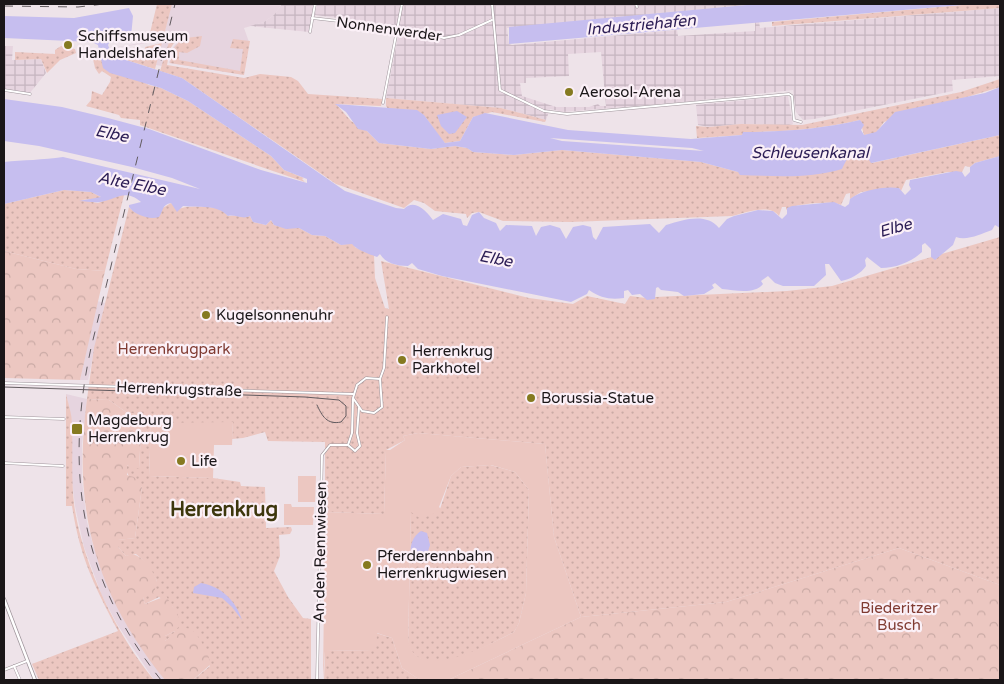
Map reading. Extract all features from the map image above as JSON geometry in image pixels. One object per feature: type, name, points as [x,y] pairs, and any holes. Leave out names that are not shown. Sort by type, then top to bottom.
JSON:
[{"type":"street","points":[[310,32],[315,4]]},
{"type":"street","points":[[383,103],[402,4]]},
{"type":"street","points":[[492,4],[499,87],[502,93],[542,110],[563,114],[789,94],[792,96],[794,120],[800,122]]},
{"type":"street","name":"Nonnenwerder","points":[[312,18],[398,28],[444,38],[459,35],[493,20]]},
{"type":"street","points":[[4,90],[30,94]]},
{"type":"street","points":[[380,379],[363,379],[357,385],[353,394],[354,398],[359,408],[364,412],[374,413],[381,408],[380,379],[385,366],[387,317]]},
{"type":"street","name":"Herrenkrugstraße","points":[[4,384],[353,394]]},
{"type":"street","points":[[354,398],[352,433],[348,445],[354,451],[360,446],[357,434],[359,408]]},
{"type":"street","points":[[4,417],[64,419]]},
{"type":"street","name":"An den Rennwiesen","points":[[317,680],[322,457],[328,446],[348,445]]},
{"type":"street","points":[[4,464],[63,466]]},
{"type":"street","points":[[4,599],[36,680]]},
{"type":"street","points":[[4,670],[28,661]]},
{"type":"street","points":[[14,666],[20,680]]},
{"type":"shaded area","points":[[157,4],[282,4],[274,15],[264,22],[244,28],[249,42],[244,75],[169,63],[171,50],[178,41],[176,38],[169,42],[162,66],[156,65],[162,41],[112,48],[163,39],[171,5]]},
{"type":"shaded area","points":[[282,4],[314,4],[309,32],[250,26],[264,22],[274,15]]},
{"type":"shaded area","points":[[317,4],[757,4],[507,28],[509,44],[512,45],[677,30],[678,36],[755,31],[755,21],[759,21],[760,28],[1000,8],[1000,76],[952,80],[953,91],[814,119],[803,120],[796,112],[793,90],[684,102],[563,112],[550,109],[546,120],[501,108],[386,98],[400,26],[315,15]],"holes":[[[601,52],[606,106],[598,104],[589,107],[556,107],[522,96],[520,83],[526,83],[526,78],[569,76],[568,54]]]},
{"type":"shaded area","points":[[4,46],[13,46],[12,60],[41,59],[46,73],[29,94],[4,91]]},
{"type":"shaded area","points":[[788,96],[793,124],[741,124],[709,127],[698,125],[696,105]]},
{"type":"shaded area","points":[[97,301],[105,303],[88,380],[80,380]]},
{"type":"shaded area","points":[[66,394],[87,399],[82,444],[82,481],[87,522],[93,545],[124,620],[165,680],[154,680],[117,624],[102,596],[84,547],[75,506],[71,473],[72,422]]},
{"type":"green space","points":[[157,4],[172,4],[163,39],[150,42],[145,40],[150,33]]},
{"type":"green space","points":[[973,4],[1000,4],[1000,8],[772,26],[772,22]]},
{"type":"green space","points":[[202,36],[200,46],[187,53],[179,52],[179,60],[240,71],[243,49],[230,48],[233,39],[250,41],[244,75],[170,63],[172,50],[179,42],[178,39]]},
{"type":"green space","points":[[176,40],[170,49],[167,65],[244,78],[260,74],[291,77],[298,81],[308,94],[383,99],[381,106],[336,104],[351,121],[367,131],[379,143],[431,149],[455,146],[467,148],[473,152],[514,155],[562,150],[701,162],[738,172],[841,169],[851,155],[858,151],[868,149],[872,163],[1000,135],[1000,156],[975,163],[970,167],[965,166],[962,172],[948,172],[906,180],[901,191],[899,188],[861,192],[850,199],[850,193],[846,194],[841,205],[812,203],[786,210],[786,207],[782,207],[779,216],[775,212],[764,209],[732,216],[570,222],[503,221],[479,212],[472,213],[467,218],[466,214],[435,211],[424,203],[414,200],[404,208],[336,184],[182,78],[160,71],[169,42]]},
{"type":"green space","points":[[162,43],[155,69],[123,59],[112,51],[139,47],[126,51],[125,55],[145,61],[145,47]]},
{"type":"green space","points":[[61,46],[75,49],[76,53],[60,60],[47,73],[41,59],[15,60],[15,52],[55,54],[55,50]]},
{"type":"green space","points":[[99,52],[100,59],[149,85],[161,88],[188,101],[271,156],[284,170],[304,178],[302,179],[305,182],[140,125],[140,120],[121,118],[119,115],[86,106],[91,100],[92,91],[102,95],[111,77],[102,71],[99,74],[95,68],[92,54]]},
{"type":"green space","points":[[1000,79],[1000,87],[884,122],[876,133],[864,135],[860,120],[831,126],[744,132],[742,135],[697,138],[696,126],[709,127],[741,124],[802,125],[961,92]]},
{"type":"green space","points":[[386,98],[501,108],[546,120],[545,122],[492,112],[473,117],[460,141],[445,143],[423,115],[412,110],[388,109]]},
{"type":"green space","points":[[64,190],[91,192],[103,198],[81,200],[98,203],[122,194],[124,195],[105,271],[76,269],[4,251],[4,204]]},
{"type":"green space","name":"Herrenkrugpark","points":[[171,203],[179,209],[207,207],[219,209],[228,216],[250,216],[253,222],[266,225],[271,220],[274,225],[299,228],[312,235],[325,236],[341,245],[352,243],[356,248],[374,255],[375,278],[385,308],[389,309],[381,261],[529,298],[573,304],[587,296],[625,304],[630,296],[654,299],[655,297],[787,291],[832,286],[1000,237],[1000,585],[899,548],[726,602],[581,617],[554,537],[545,444],[418,433],[403,436],[405,440],[386,450],[384,514],[325,512],[325,442],[268,441],[265,432],[232,439],[233,423],[151,423],[149,476],[213,478],[240,482],[241,486],[265,487],[266,528],[291,527],[292,530],[290,534],[279,535],[280,556],[274,571],[288,597],[303,618],[311,619],[311,680],[193,680],[210,666],[180,630],[165,641],[165,636],[175,631],[173,607],[159,597],[145,604],[143,598],[157,581],[140,557],[136,554],[126,556],[118,547],[117,540],[135,538],[142,487],[129,475],[126,465],[139,468],[142,416],[126,412],[109,400],[87,399],[94,348],[129,207],[148,217]]},
{"type":"green space","points":[[4,251],[76,269],[105,271],[80,380],[4,378]]},
{"type":"green space","points":[[66,394],[72,420],[74,504],[85,550],[114,620],[140,662],[154,680],[39,680],[32,664],[118,631],[89,571],[79,541],[72,506],[66,506]]},
{"type":"green space","points":[[87,399],[109,400],[126,412],[142,415],[139,468],[134,469],[127,465],[127,475],[134,477],[142,487],[135,538],[118,540],[118,547],[126,556],[132,554],[148,564],[157,581],[154,593],[143,598],[145,604],[166,596],[178,615],[181,624],[175,631],[165,636],[165,641],[178,631],[186,628],[195,633],[202,643],[211,664],[193,680],[165,680],[141,648],[121,615],[106,582],[94,548],[87,513],[83,477],[83,439]]},
{"type":"green space","name":"Life","points":[[233,422],[232,445],[214,445],[213,478],[149,476],[151,423]]},
{"type":"green space","name":"Pferderennbahn Herrenkrugwiesen","points":[[418,433],[545,444],[554,537],[581,617],[448,680],[420,680],[402,668],[392,638],[377,633],[376,650],[325,651],[323,680],[325,512],[384,514],[386,450],[390,450],[405,440],[403,436]],"holes":[[[491,465],[515,472],[529,490],[526,593],[519,623],[514,632],[471,652],[438,661],[425,660],[414,654],[408,641],[411,512],[421,519],[442,510],[439,507],[451,476],[461,467]]]},
{"type":"green space","points":[[490,465],[515,472],[529,490],[526,593],[519,623],[514,632],[472,652],[456,658],[427,661],[415,656],[408,644],[411,511],[416,513],[440,509],[451,476],[461,467]]},
{"type":"green space","points":[[298,476],[316,476],[315,502],[298,502]]},
{"type":"green space","points":[[284,504],[291,504],[292,507],[314,507],[313,525],[284,525]]},
{"type":"green space","name":"Biederitzer Busch","points":[[899,548],[1000,585],[1000,680],[448,680],[581,617],[726,602]]},
{"type":"green space","points":[[376,633],[392,638],[402,668],[420,680],[324,680],[325,651],[372,650]]},
{"type":"water","name":"Industriehafen","points":[[757,4],[973,4],[509,44],[509,27]]},
{"type":"water","points":[[129,8],[133,16],[131,37],[110,41],[108,45],[110,50],[123,59],[182,78],[345,191],[396,208],[404,209],[408,206],[417,205],[425,210],[433,220],[443,214],[461,219],[463,225],[467,226],[472,215],[479,212],[484,218],[496,223],[500,231],[506,225],[532,226],[536,236],[541,227],[550,225],[560,228],[566,239],[573,227],[583,225],[591,227],[593,237],[596,240],[603,227],[650,224],[659,233],[666,225],[680,221],[701,219],[714,223],[719,228],[727,219],[758,210],[773,211],[782,219],[787,214],[787,208],[792,206],[834,202],[845,207],[849,204],[850,199],[873,189],[899,188],[905,195],[911,189],[909,185],[910,180],[956,171],[962,172],[965,177],[970,172],[970,167],[975,163],[1000,156],[1000,228],[995,225],[992,230],[974,236],[956,237],[953,245],[935,260],[931,257],[931,249],[925,243],[922,245],[922,252],[918,256],[903,264],[892,267],[881,268],[867,257],[865,260],[866,266],[862,271],[855,276],[841,281],[829,264],[825,264],[826,275],[814,286],[783,286],[775,283],[768,276],[761,281],[763,284],[750,291],[722,289],[715,283],[712,285],[714,288],[704,294],[684,296],[678,292],[661,290],[658,287],[656,288],[655,299],[647,300],[640,294],[632,295],[628,290],[624,291],[624,298],[614,299],[602,297],[589,290],[587,294],[571,302],[442,276],[418,269],[412,263],[408,266],[396,265],[385,260],[380,254],[377,257],[360,250],[352,244],[341,245],[325,236],[312,235],[299,228],[286,229],[274,225],[271,220],[266,225],[253,222],[250,216],[228,216],[224,212],[213,208],[183,206],[177,212],[171,203],[164,207],[159,217],[151,218],[142,216],[129,207],[129,205],[141,202],[130,196],[125,195],[98,202],[79,201],[101,197],[91,192],[64,190],[4,204],[4,162],[63,157],[200,189],[172,178],[132,167],[39,146],[4,141],[4,99],[62,107],[149,129],[261,170],[307,183],[307,179],[284,170],[271,156],[188,101],[161,88],[110,73],[103,68],[98,45],[92,42],[4,38],[4,16],[74,18]]},
{"type":"water","name":"Schleusenkanal","points":[[1000,87],[1000,135],[871,163],[867,157],[870,153],[868,149],[851,154],[842,169],[817,174],[791,176],[740,175],[738,172],[701,162],[562,150],[514,155],[473,152],[467,148],[455,146],[431,149],[379,143],[367,131],[358,129],[346,112],[335,104],[417,110],[424,115],[445,143],[460,141],[473,117],[485,113],[568,130],[691,139],[742,135],[743,132],[816,128],[860,120],[864,125],[861,130],[864,135],[876,132],[895,112],[985,93]],"holes":[[[550,138],[692,148],[704,151],[562,141]]]},
{"type":"water","points":[[457,111],[467,117],[455,133],[449,134],[441,126],[437,115]]},
{"type":"water","points":[[421,531],[427,533],[430,545],[426,558],[419,562],[415,561],[411,553],[411,545]]},
{"type":"water","points":[[201,583],[215,587],[227,596],[236,607],[242,620],[222,598],[193,593],[194,587]]},
{"type":"tram line","points":[[4,387],[305,397],[339,400],[346,406],[346,416],[341,422],[329,421],[323,416],[317,405]]},
{"type":"railway","points":[[4,6],[78,7],[104,4]]},
{"type":"railway","points":[[161,680],[134,642],[113,603],[97,563],[86,523],[80,481],[79,438],[83,393],[91,348],[175,4]]},
{"type":"railway","points":[[176,4],[191,4]]},
{"type":"place","name":"Schiffsmuseum Handelshafen","points":[[68,45]]},
{"type":"place","name":"Aerosol-Arena","points":[[569,92]]},
{"type":"place","name":"Kugelsonnenuhr","points":[[206,315]]},
{"type":"place","name":"Herrenkrug Parkhotel","points":[[402,360]]},
{"type":"place","name":"Borussia-Statue","points":[[531,398]]},
{"type":"place","name":"Magdeburg Herrenkrug","points":[[77,429]]},
{"type":"place","name":"Life","points":[[181,461]]},
{"type":"place","name":"Pferderennbahn Herrenkrugwiesen","points":[[367,565]]},
{"type":"district","name":"Herrenkrug","points":[[224,509]]},
{"type":"water label","name":"Elbe","points":[[112,133]]},
{"type":"water label","name":"Alte Elbe","points":[[132,183]]},
{"type":"water label","name":"Elbe","points":[[895,227]]},
{"type":"water label","name":"Elbe","points":[[496,258]]}]
